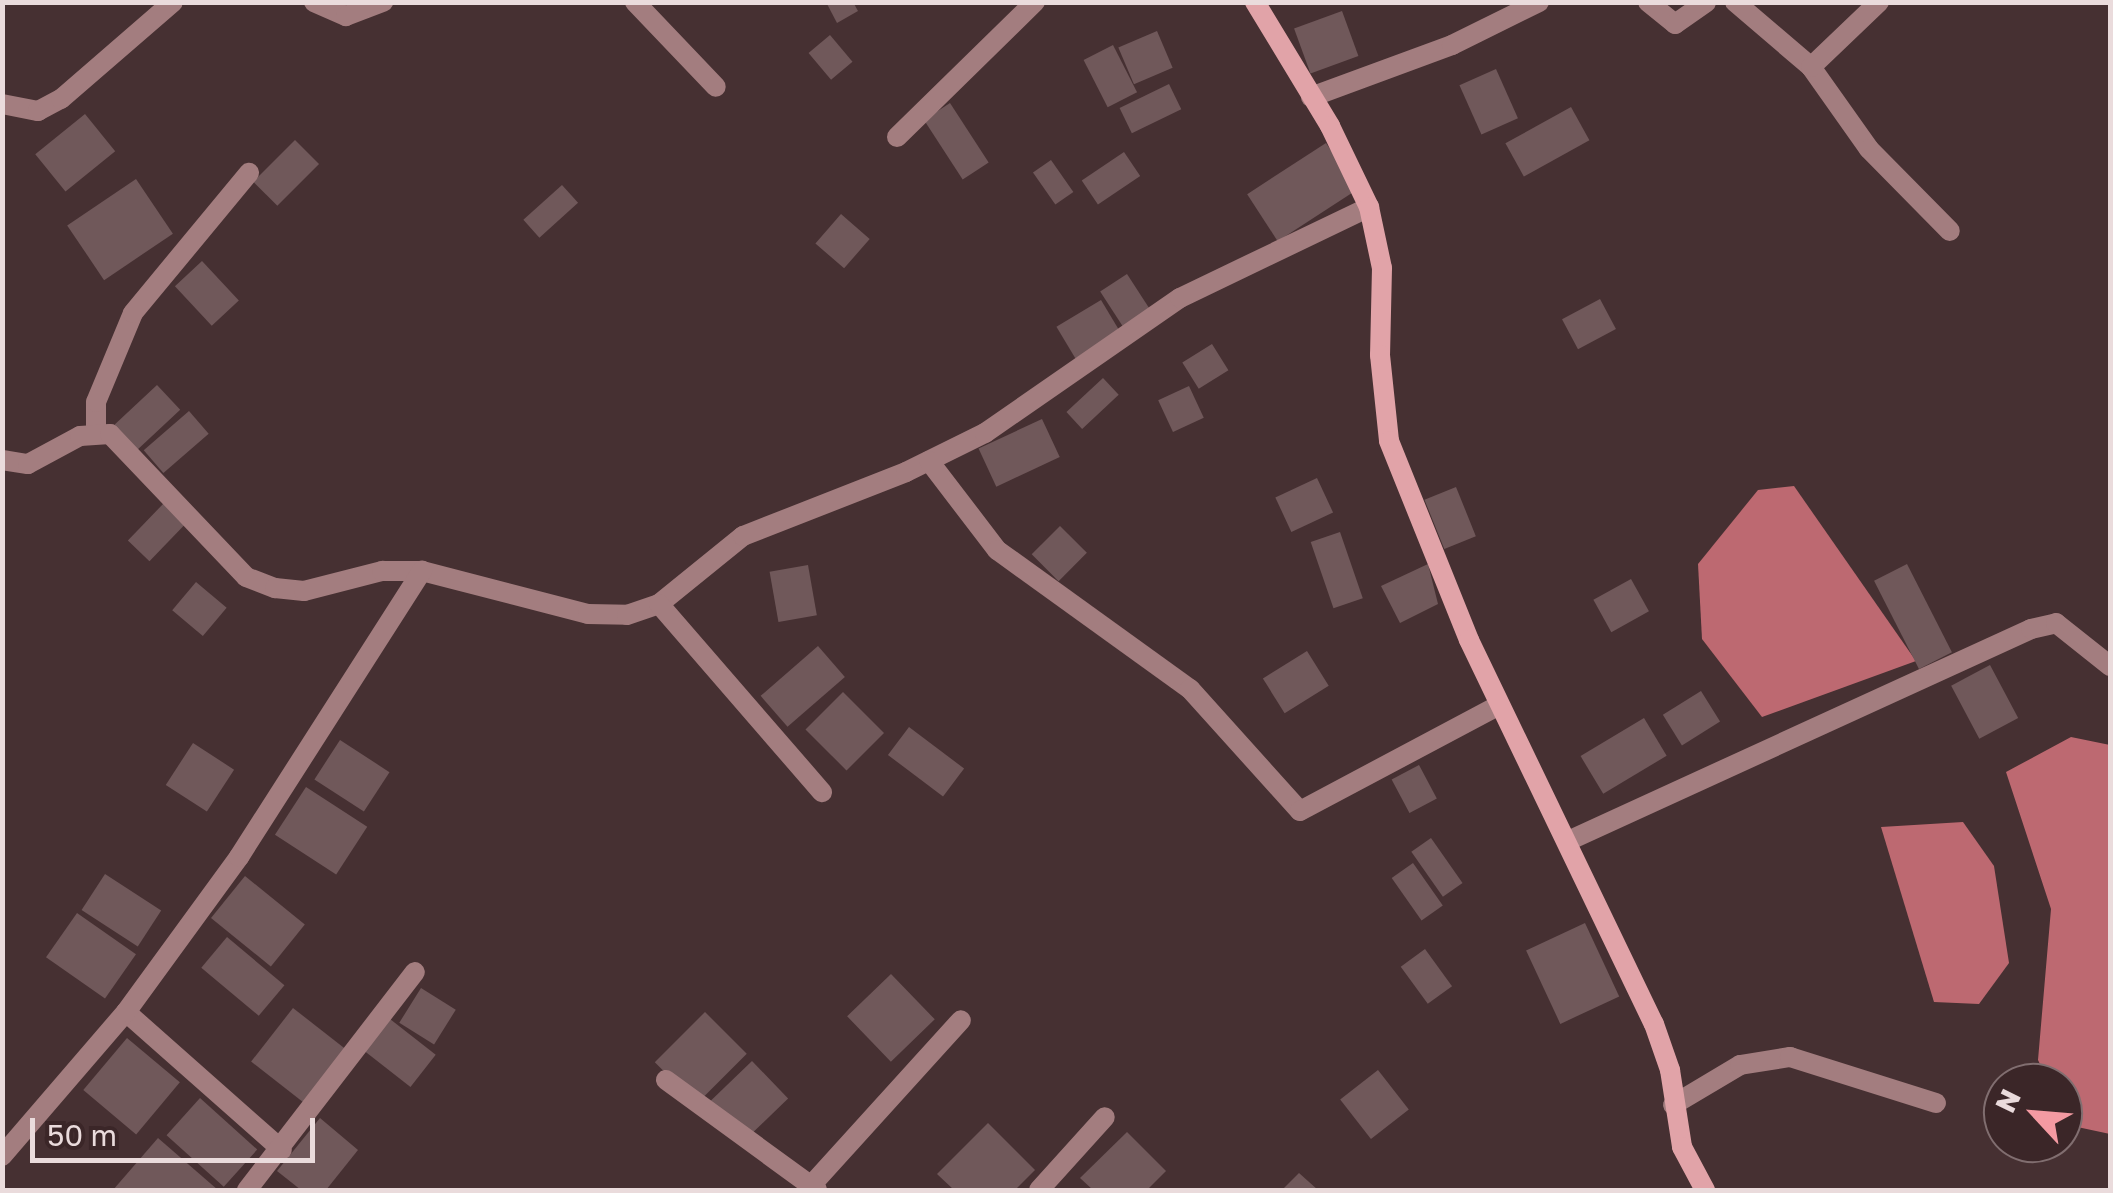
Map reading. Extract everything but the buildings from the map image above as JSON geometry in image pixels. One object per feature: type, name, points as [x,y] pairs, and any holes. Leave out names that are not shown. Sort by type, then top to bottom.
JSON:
[{"type":"street","points":[[2,104],[38,111],[61,98],[174,2]]},
{"type":"street","points":[[314,2],[346,16],[384,2]]},
{"type":"street","points":[[635,2],[716,86]]},
{"type":"street","points":[[897,137],[1035,2]]},
{"type":"street","points":[[1255,2],[1369,207],[1382,268],[1380,355],[1389,442],[1499,705],[1654,1024],[1682,1147],[1705,1190]]},
{"type":"street","points":[[1311,97],[1452,45],[1539,2]]},
{"type":"street","points":[[1648,2],[1675,24],[1706,2]]},
{"type":"street","points":[[1736,2],[1811,66],[1869,149],[1950,231]]},
{"type":"street","points":[[1811,66],[1880,2]]},
{"type":"street","points":[[96,431],[96,402],[133,313],[249,173]]},
{"type":"street","points":[[96,431],[124,445],[246,577],[304,591],[382,570],[422,571],[588,614],[627,616],[660,604],[742,536],[929,461],[1064,384],[1180,298],[1369,207]]},
{"type":"street","points":[[2,460],[28,464],[96,431]]},
{"type":"street","points":[[929,461],[997,550],[1190,690],[1300,811],[1499,705]]},
{"type":"street","points":[[2,1156],[126,1012],[250,840],[422,571]]},
{"type":"street","points":[[660,604],[822,792]]},
{"type":"street","points":[[1568,841],[2031,629],[2066,628],[2110,666]]},
{"type":"street","points":[[247,1190],[282,1150],[415,972]]},
{"type":"street","points":[[126,1012],[282,1150]]},
{"type":"street","points":[[666,1080],[812,1189],[961,1020]]},
{"type":"street","points":[[1673,1105],[1740,1066],[1790,1057],[1936,1103]]},
{"type":"street","points":[[1039,1190],[1106,1118]]},
{"type":"shaded area","points":[[1794,486],[1916,661],[1762,717],[1702,639],[1698,564],[1758,490]]},
{"type":"shaded area","points":[[2071,737],[2110,745],[2110,1134],[2083,1128],[2083,1063],[2038,1060],[2051,909],[2006,772]]},
{"type":"shaded area","points":[[1963,822],[1994,866],[2009,963],[1979,1004],[1934,1002],[1881,827]]}]
